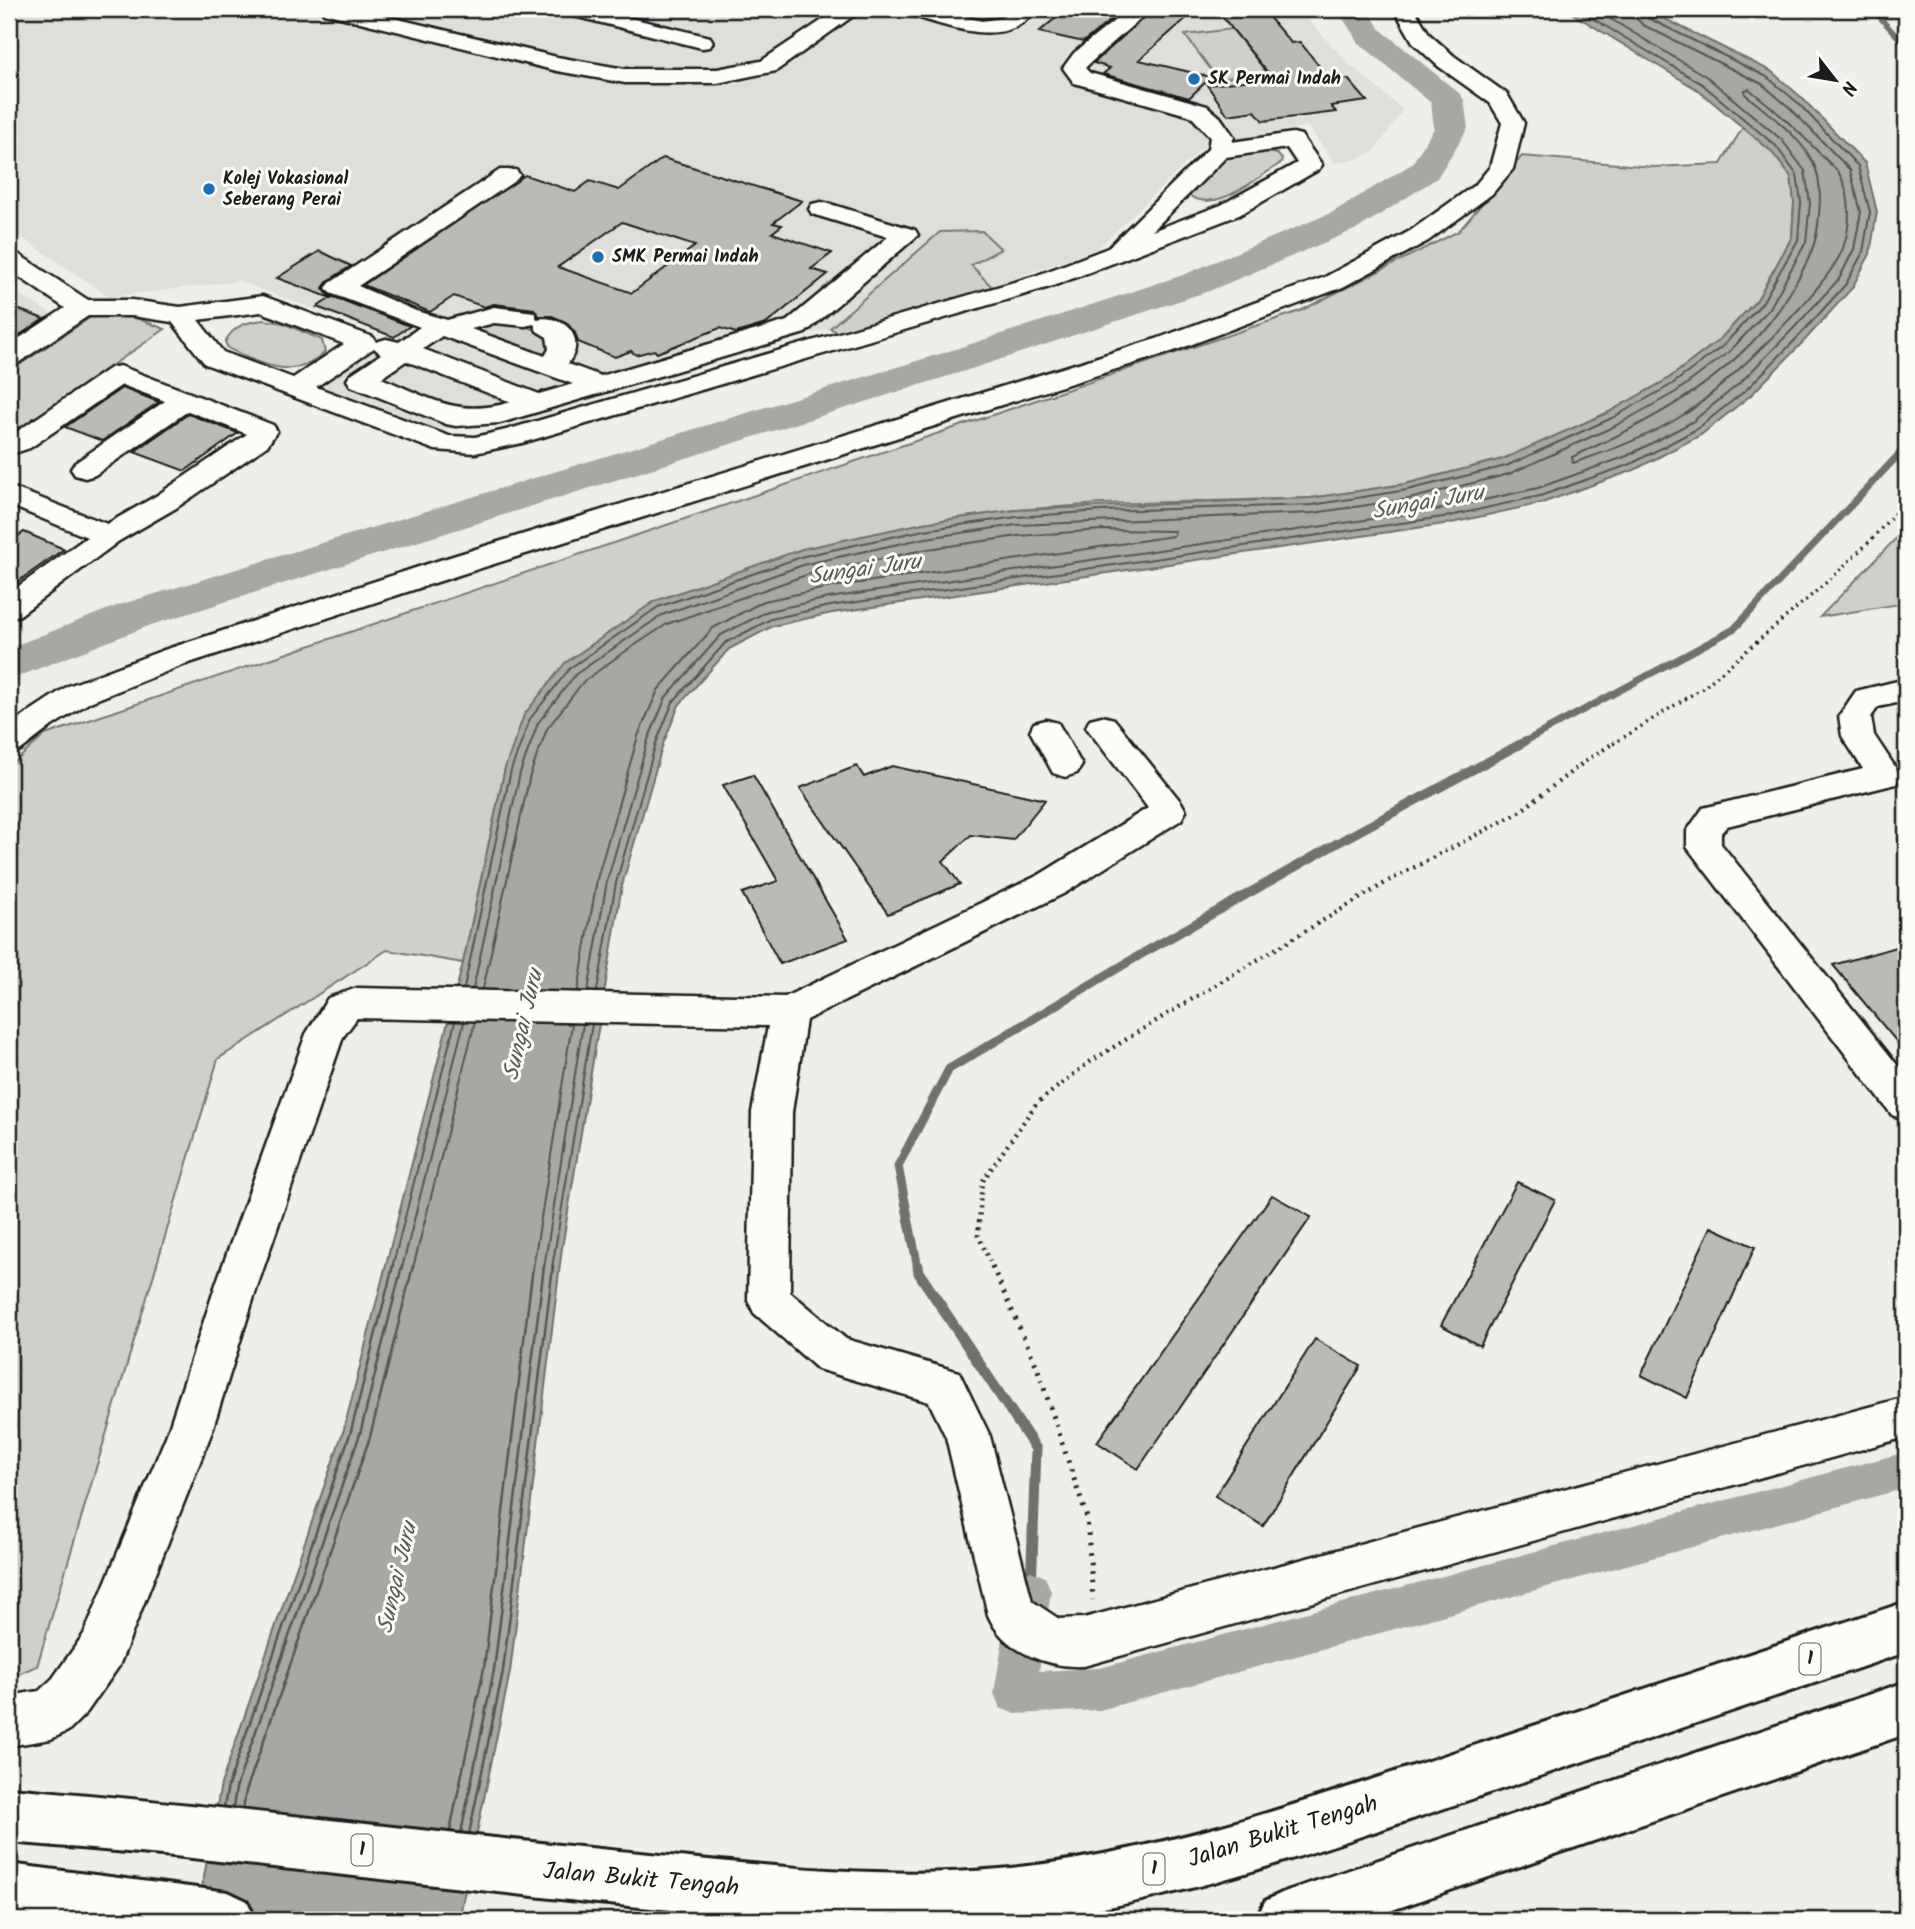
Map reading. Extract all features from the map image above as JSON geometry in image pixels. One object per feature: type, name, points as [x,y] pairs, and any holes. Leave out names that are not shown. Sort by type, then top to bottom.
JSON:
[{"type":"highway","name":"Jalan Bukit Tengah","points":[[9,1815],[154,1825],[571,1874],[843,1898],[923,1901],[1002,1896],[1092,1885],[1267,1841],[1906,1626]]},
{"type":"highway","points":[[1284,1920],[1906,1708]]},
{"type":"highway","points":[[9,1891],[228,1920]]},
{"type":"street","points":[[331,9],[556,64],[625,76],[717,76],[768,66],[853,9]]},
{"type":"street","points":[[414,30],[433,19],[437,9]]},
{"type":"street","points":[[569,9],[702,42]]},
{"type":"street","points":[[910,9],[982,27],[1007,24],[1026,9]]},
{"type":"street","points":[[1141,9],[1082,58],[1074,68],[1077,74],[1082,78],[1199,111],[1219,141]]},
{"type":"street","points":[[9,742],[40,718],[79,694],[172,658],[452,567],[1165,345],[1334,282],[1374,261],[1419,236],[1484,189],[1501,169],[1513,123],[1499,99],[1446,61],[1423,39],[1404,9]]},
{"type":"street","points":[[556,64],[621,22]]},
{"type":"street","points":[[1118,251],[1219,141],[1302,121]]},
{"type":"street","points":[[180,315],[214,358],[298,387],[445,444],[475,445],[525,433],[1044,281],[1230,209],[1310,165],[1293,140],[1219,141]]},
{"type":"street","points":[[508,175],[339,288],[600,385]]},
{"type":"street","points":[[553,368],[562,349],[560,333],[535,321],[499,313],[427,322],[404,351],[361,380],[456,418],[490,417],[796,327],[905,235],[821,209]]},
{"type":"street","points":[[9,259],[72,315]]},
{"type":"street","points":[[9,287],[72,315]]},
{"type":"street","points":[[9,357],[72,315],[132,308],[180,315],[263,304],[364,343],[404,351],[538,403]]},
{"type":"street","points":[[298,387],[364,343]]},
{"type":"street","points":[[9,447],[120,374],[263,431],[257,440],[166,502],[109,535],[9,608]]},
{"type":"street","points":[[85,469],[185,400]]},
{"type":"street","points":[[13,501],[109,535]]},
{"type":"street","points":[[1895,774],[1858,736],[1855,716],[1867,699],[1906,690]]},
{"type":"street","points":[[9,1721],[51,1714],[70,1695],[102,1649],[188,1434],[237,1284],[331,1020],[341,1008],[357,1003],[789,1012],[1052,884],[1169,811],[1102,727]]},
{"type":"street","points":[[1046,731],[1065,765]]},
{"type":"street","points":[[1895,774],[1715,817],[1704,831],[1704,847],[1906,1104]]},
{"type":"street","points":[[789,1012],[772,1112],[769,1300],[833,1355],[944,1386],[968,1436],[1025,1625],[1059,1643],[1084,1642],[1906,1417]]},
{"type":"path","points":[[1095,1637],[1087,1518],[1037,1367],[978,1235],[982,1182],[1035,1104],[1088,1062],[1164,1016],[1392,879],[1518,813],[1584,762],[1704,687],[1827,582],[1871,540],[1906,500]]},
{"type":"shaded area","points":[[9,9],[1298,9],[1348,63],[1403,110],[1374,152],[1335,163],[1307,126],[1202,148],[1098,248],[992,287],[971,265],[1000,248],[940,232],[830,328],[513,424],[437,430],[320,388],[391,338],[239,281],[110,297],[9,229]]},
{"type":"shaded area","points":[[1232,29],[1267,73],[1218,79],[1185,35]]},
{"type":"shaded area","points":[[1743,127],[1771,151],[1791,177],[1794,202],[1792,237],[1757,300],[1719,340],[1668,379],[1609,412],[1503,459],[1405,484],[1311,498],[1101,504],[1016,510],[923,523],[505,768],[463,963],[387,950],[218,1059],[37,1666],[9,1678],[9,767],[45,735],[1300,311],[1459,231],[1522,156],[1653,167],[1721,164]]},
{"type":"shaded area","points":[[1264,151],[1277,154],[1282,159],[1281,163],[1248,185],[1210,201],[1198,200],[1187,194],[1188,190],[1227,157]]},
{"type":"shaded area","points":[[982,231],[1001,249],[971,265],[992,287],[840,334],[830,328],[940,232]]},
{"type":"shaded area","points":[[9,290],[63,321],[9,357]]},
{"type":"shaded area","points":[[94,315],[128,315],[165,329],[15,432],[9,429],[9,372]]},
{"type":"shaded area","points":[[493,319],[539,330],[551,341],[547,355],[470,327]]},
{"type":"shaded area","points":[[264,320],[283,323],[322,340],[325,352],[314,361],[290,368],[265,364],[228,348],[225,342],[237,328],[246,323]]},
{"type":"shaded area","points":[[1906,528],[1906,603],[1820,617]]},
{"type":"water","name":"Sungai Juru","points":[[1565,9],[1645,9],[1771,71],[1801,97],[1865,163],[1877,212],[1870,254],[1852,288],[1751,395],[1701,435],[1634,470],[1542,503],[1451,523],[832,613],[773,626],[729,649],[679,705],[663,744],[622,885],[562,1248],[510,1672],[459,1920],[196,1920],[221,1784],[344,1429],[463,963],[505,768],[524,715],[565,663],[655,601],[802,549],[923,523],[1016,510],[1311,498],[1405,484],[1503,459],[1609,412],[1668,379],[1719,340],[1757,300],[1792,237],[1794,202],[1791,177],[1771,151],[1698,90]]},
{"type":"building","points":[[1066,9],[1125,9],[1083,42],[1039,32]]},
{"type":"building","points":[[1153,9],[1197,9],[1139,60],[1211,77],[1189,98],[1103,74],[1110,68],[1094,63]]},
{"type":"building","points":[[1216,9],[1262,9],[1291,43],[1300,42],[1331,81],[1348,79],[1367,101],[1331,106],[1336,112],[1263,121],[1255,111],[1228,115],[1207,85],[1272,78]]},
{"type":"building","points":[[663,158],[802,201],[773,223],[782,225],[772,233],[832,253],[811,269],[828,274],[766,324],[736,333],[720,328],[657,353],[654,350],[636,355],[631,351],[615,357],[578,342],[566,322],[552,316],[539,316],[534,309],[494,304],[484,307],[454,296],[430,312],[363,285],[525,175],[575,192],[590,181],[619,190]],"holes":[[[622,222],[695,246],[632,293],[558,267]]]},
{"type":"building","points":[[320,251],[351,266],[328,281],[323,288],[328,295],[410,326],[394,337],[317,307],[331,298],[277,278]]},
{"type":"building","points":[[9,306],[44,319],[9,342]]},
{"type":"building","points":[[122,388],[159,402],[102,441],[65,427]]},
{"type":"building","points":[[188,414],[238,433],[185,471],[134,452]]},
{"type":"building","points":[[24,532],[64,549],[9,588],[9,542]]},
{"type":"building","points":[[857,766],[864,777],[892,766],[1045,800],[1013,840],[971,835],[943,861],[960,884],[888,914],[800,788]]},
{"type":"building","points":[[753,775],[848,939],[780,964],[742,893],[778,881],[723,785]]},
{"type":"building","points":[[1906,944],[1906,1053],[1833,965]]},
{"type":"building","points":[[1517,1182],[1555,1200],[1480,1346],[1441,1325]]},
{"type":"building","points":[[1272,1195],[1311,1217],[1138,1469],[1097,1442]]},
{"type":"building","points":[[1711,1227],[1755,1247],[1687,1398],[1641,1375]]},
{"type":"building","points":[[1315,1339],[1361,1366],[1263,1526],[1215,1496]]},
{"type":"waterway","points":[[9,665],[135,615],[957,361],[1196,283],[1346,220],[1425,171],[1451,128],[1447,100],[1369,35],[1352,9]]},
{"type":"waterway","points":[[1872,9],[1906,46]]},
{"type":"waterway","points":[[1520,744],[1734,629],[1906,447]]},
{"type":"waterway","points":[[918,1268],[898,1166],[949,1069],[1145,952],[1348,837],[1524,742]]},
{"type":"waterway","points":[[918,1266],[919,1273],[1036,1449],[1031,1591]]},
{"type":"waterway","points":[[1031,1591],[1015,1693],[1100,1689],[1906,1470]]},
{"type":"place","name":"SK Permai Indah","points":[[1194,79]]},
{"type":"place","name":"Kolej Vokasional Seberang Perai","points":[[209,189]]},
{"type":"place","name":"SMK Permai Indah","points":[[598,257]]}]
